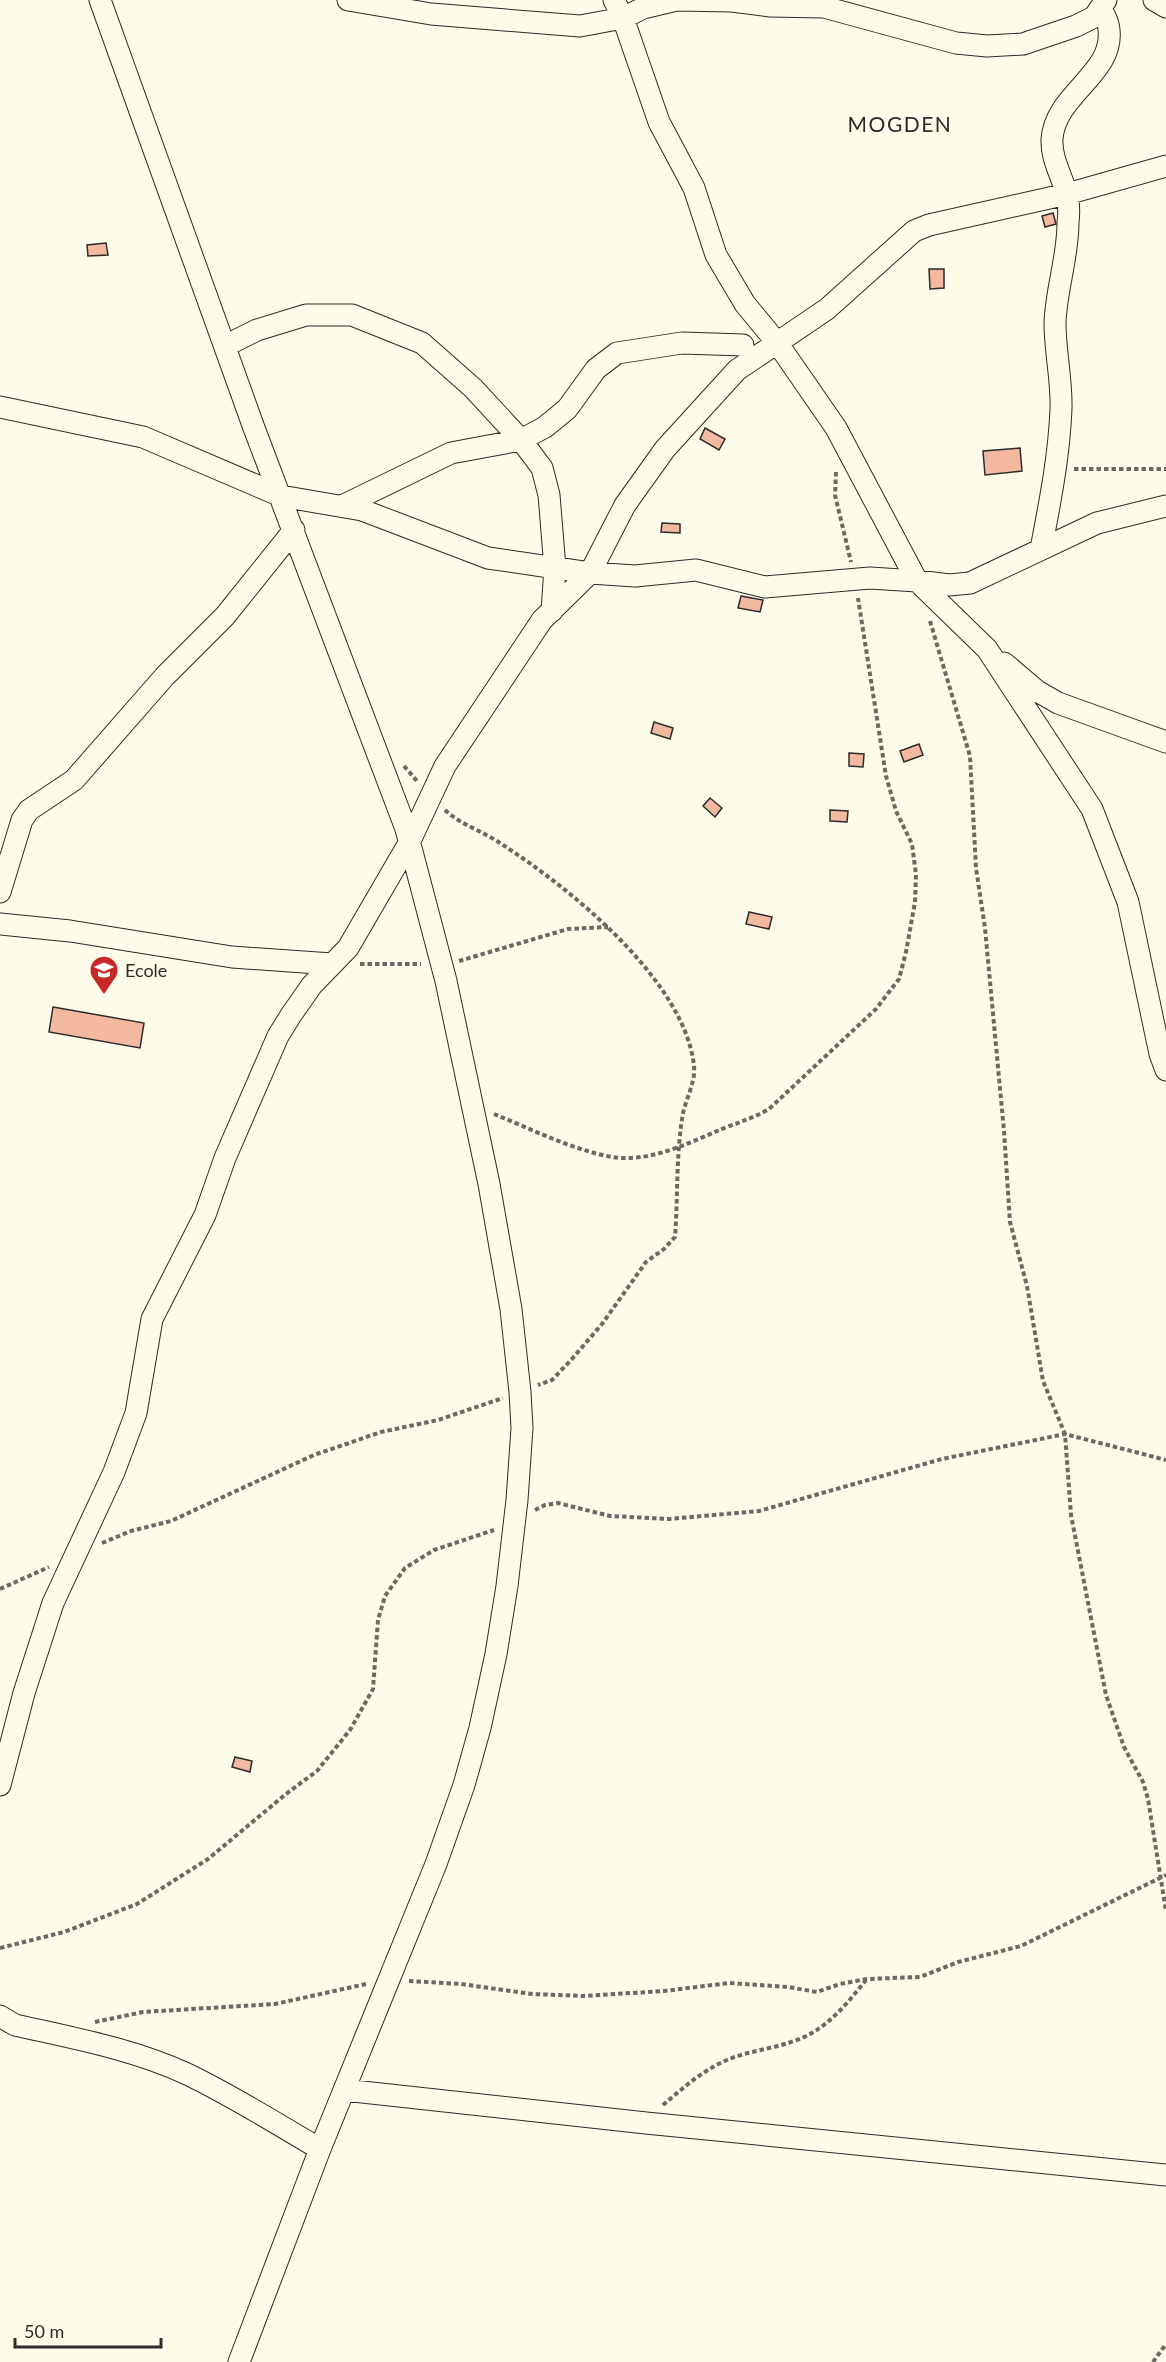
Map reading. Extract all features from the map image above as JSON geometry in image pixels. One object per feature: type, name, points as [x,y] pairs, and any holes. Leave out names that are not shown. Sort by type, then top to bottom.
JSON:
[{"type":"street","points":[[100,0],[225,346],[410,843],[442,964],[489,1184],[511,1309],[520,1392],[522,1428],[514,1523],[496,1654],[480,1728],[464,1785],[436,1864],[320,2149],[239,2362]]},
{"type":"street","points":[[348,0],[430,14],[580,26],[619,9],[643,8],[677,0],[770,3],[824,7],[956,43],[987,46],[1023,44],[1076,26],[1094,17],[1103,4]]},
{"type":"street","points":[[1154,0],[1166,8]]},
{"type":"street","points":[[1041,549],[1057,467],[1061,407],[1055,322],[1069,225],[1067,194],[1054,157],[1052,140],[1056,119],[1067,101],[1079,91],[1101,63],[1110,36],[1103,4]]},
{"type":"street","points":[[619,9],[659,122],[694,188],[716,255],[745,304],[778,344],[836,428],[917,581],[987,649],[1037,691],[1058,703],[1166,742]]},
{"type":"street","points":[[0,1785],[24,1693],[53,1603],[114,1472],[136,1413],[152,1319],[205,1215],[225,1158],[279,1036],[312,985],[348,948],[410,843],[445,766],[542,620],[590,573],[625,505],[665,449],[737,370],[827,309],[914,231],[929,225],[1067,194],[1166,166]]},
{"type":"street","points":[[737,370],[743,345],[745,304]]},
{"type":"street","points":[[225,346],[257,330],[306,315],[352,315],[422,343],[473,387],[521,440],[542,468],[549,495],[555,568],[552,611]]},
{"type":"street","points":[[342,506],[451,453],[521,440],[545,427],[567,409],[596,369],[617,353],[682,343],[743,345]]},
{"type":"street","points":[[0,407],[143,437],[281,496],[362,510],[488,558],[590,573],[635,576],[696,570],[765,587],[855,579],[917,581],[949,585],[970,583],[1097,523],[1166,506]]},
{"type":"street","points":[[0,892],[22,820],[29,810],[74,780],[165,676],[225,616],[294,530]]},
{"type":"street","points":[[987,649],[1092,809],[1128,902],[1160,1054],[1166,1070]]},
{"type":"street","points":[[0,924],[70,931],[232,957],[332,964]]},
{"type":"street","points":[[1144,982],[1166,1003]]},
{"type":"street","points":[[0,2016],[15,2025],[112,2047],[186,2074],[246,2105],[320,2149]]},
{"type":"street","points":[[344,2090],[1166,2175]]},
{"type":"path","points":[[472,1105],[558,1141],[612,1157],[637,1158],[680,1146],[752,1119],[769,1109],[876,1009],[899,979],[915,902],[916,875],[912,844],[896,812],[886,776],[855,579],[835,495],[836,461]]},
{"type":"path","points":[[1057,467],[1086,470],[1166,470]]},
{"type":"path","points":[[927,612],[970,756],[976,868],[985,928],[1004,1120],[1010,1222],[1027,1286],[1043,1380],[1065,1434],[1071,1515],[1106,1695],[1124,1747],[1143,1782],[1148,1799],[1166,1911]]},
{"type":"path","points":[[0,1589],[131,1531],[171,1521],[314,1455],[381,1432],[466,1411],[552,1380],[603,1324],[646,1262],[664,1250],[675,1237],[682,1119],[695,1069],[689,1040],[662,989],[619,937],[577,900],[503,844],[450,815],[402,763]]},
{"type":"path","points":[[332,964],[442,964],[464,960],[568,928],[608,927]]},
{"type":"path","points":[[0,1948],[64,1932],[137,1904],[208,1859],[317,1771],[350,1730],[373,1689],[378,1620],[385,1596],[405,1568],[434,1550],[514,1523],[545,1504],[558,1503],[610,1516],[669,1519],[759,1511],[942,1459],[1065,1434],[1166,1460]]},
{"type":"path","points":[[86,2023],[143,2012],[275,2004],[388,1979],[461,1984],[532,1994],[583,1996],[664,1991],[729,1983],[788,1987],[817,1992],[840,1984],[867,1979],[920,1977],[958,1962],[1021,1946],[1166,1875]]},
{"type":"path","points":[[646,2123],[663,2104],[704,2072],[720,2064],[795,2041],[815,2032],[845,2007],[867,1979]]},
{"type":"path","points":[[1154,2362],[1166,2344]]},
{"type":"building","points":[[1053,213],[1056,224],[1045,227],[1042,216]]},
{"type":"building","points":[[106,243],[108,255],[88,256],[87,245]]},
{"type":"building","points":[[929,269],[944,269],[944,288],[930,289]]},
{"type":"building","points":[[705,428],[725,439],[719,450],[700,439]]},
{"type":"building","points":[[1020,448],[1022,471],[985,475],[983,451]]},
{"type":"building","points":[[662,523],[680,524],[680,533],[661,532]]},
{"type":"building","points":[[741,596],[763,600],[760,612],[738,608]]},
{"type":"building","points":[[654,722],[673,728],[670,739],[651,733]]},
{"type":"building","points":[[919,744],[923,755],[904,762],[900,751]]},
{"type":"building","points":[[849,753],[864,754],[863,767],[849,766]]},
{"type":"building","points":[[710,798],[722,808],[715,817],[703,806]]},
{"type":"building","points":[[830,810],[848,811],[847,822],[830,821]]},
{"type":"building","points":[[749,912],[772,917],[769,929],[746,924]]},
{"type":"building","points":[[53,1007],[144,1023],[140,1048],[49,1032]]},
{"type":"building","points":[[235,1757],[252,1761],[250,1772],[232,1767]]},
{"type":"place","name":"Ecole","points":[[104,996]]},
{"type":"district","name":"MOGDEN","points":[[900,123]]}]
